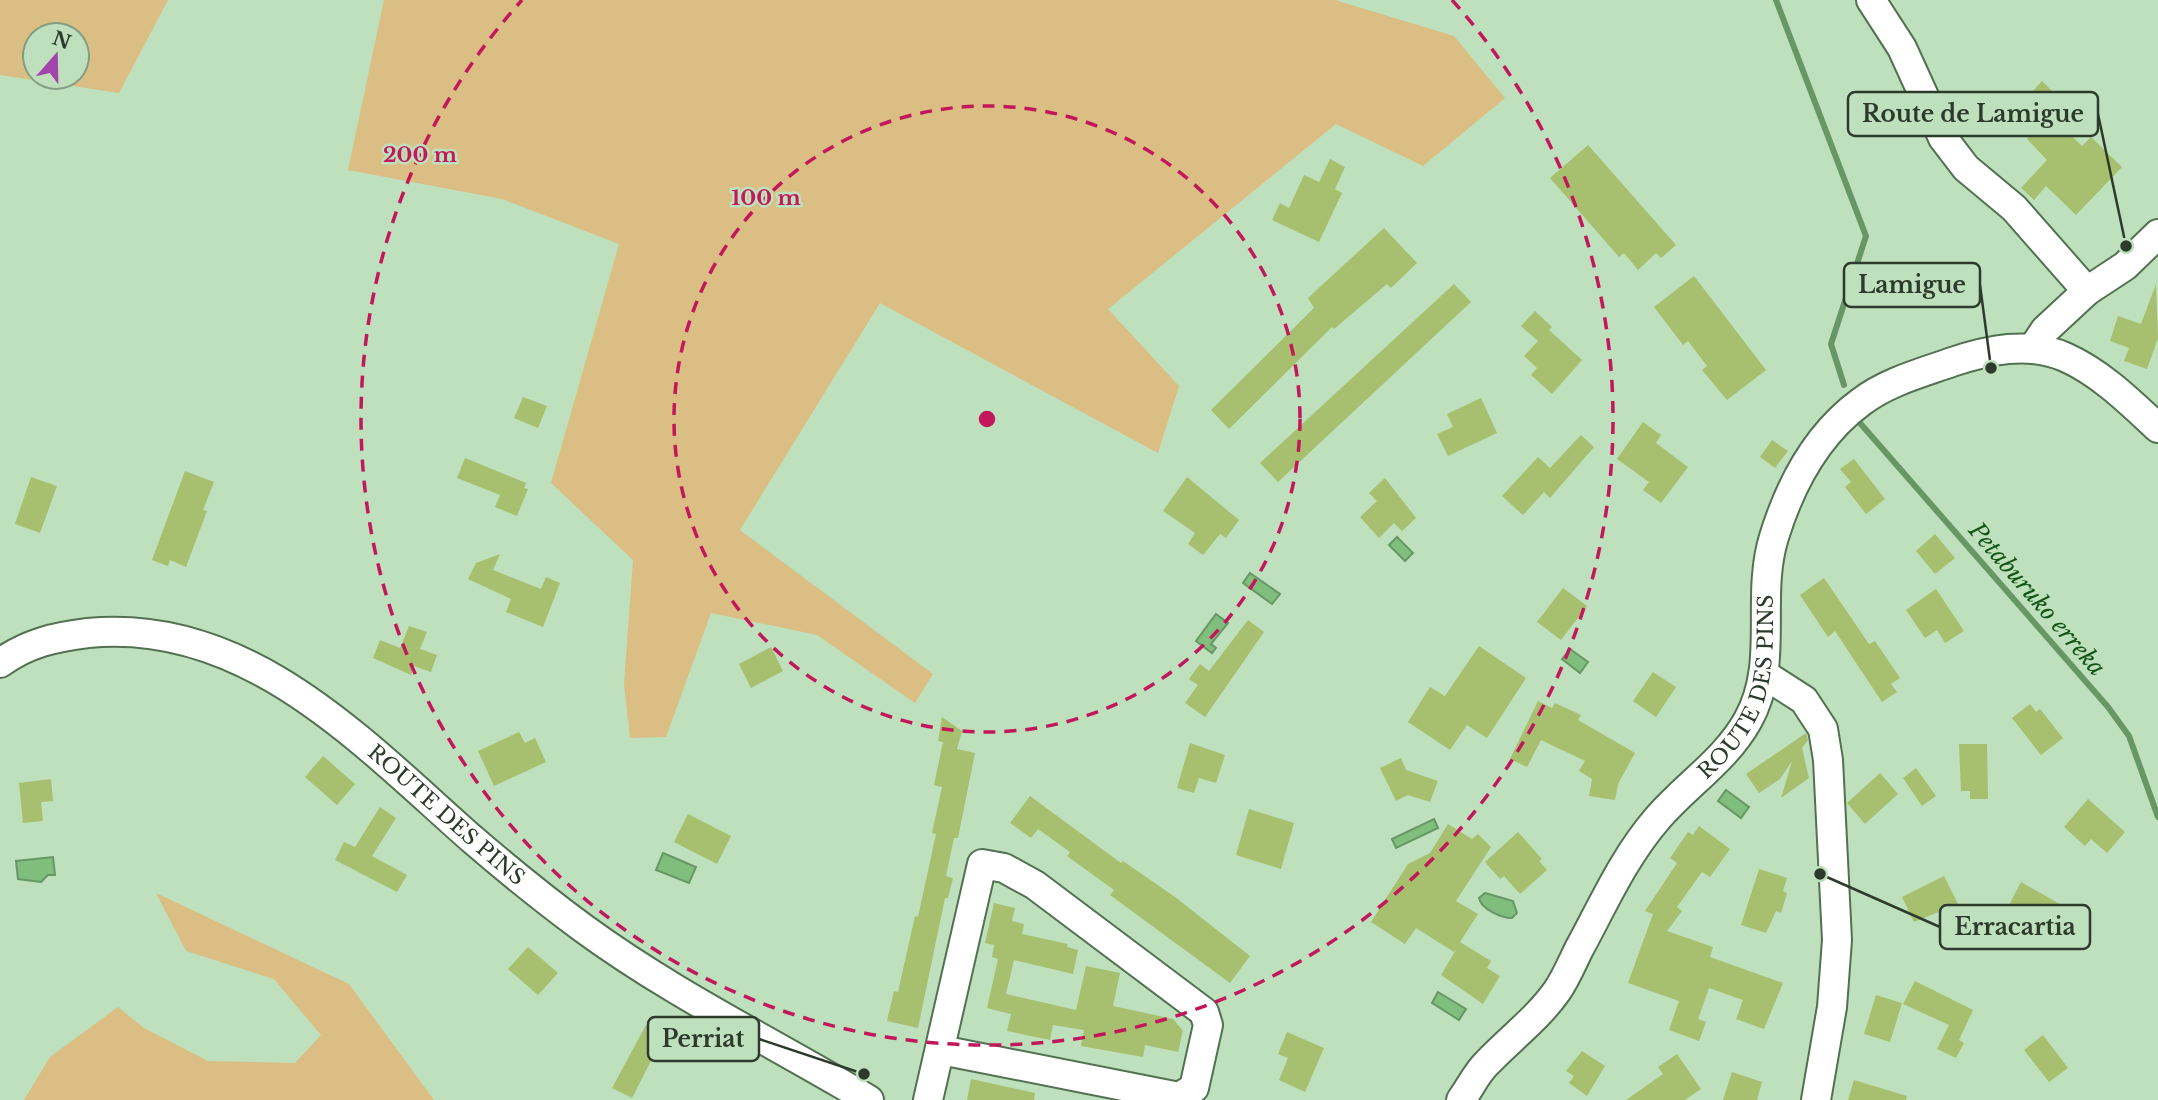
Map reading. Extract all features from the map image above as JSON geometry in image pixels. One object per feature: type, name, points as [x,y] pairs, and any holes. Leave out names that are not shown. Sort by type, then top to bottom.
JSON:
[{"type":"street","points":[[1871,0],[1902,48],[1943,138],[1966,168],[2014,208],[2087,291]]},
{"type":"street","points":[[2033,348],[2045,330],[2087,291],[2125,266],[2158,234]]},
{"type":"street","name":"ROUTE DES PINS","points":[[1461,1100],[1486,1064],[1525,1028],[1558,990],[1623,866],[1657,819],[1722,755],[1747,722],[1765,675],[1766,590],[1772,541],[1798,473],[1825,436],[1861,402],[1894,383],[1983,351],[2033,348],[2065,357],[2111,385],[2158,428]]},
{"type":"street","name":"ROUTE DES PINS","points":[[0,663],[23,647],[61,636],[111,631],[158,634],[205,646],[263,671],[318,706],[371,747],[473,839],[584,929],[671,986],[869,1100]]},
{"type":"street","points":[[1765,675],[1804,700],[1822,729],[1828,760],[1837,940],[1832,1007],[1816,1100]]},
{"type":"street","points":[[928,1100],[982,864],[1004,868],[1035,886],[1204,1013],[1208,1025],[1194,1088],[1179,1097],[941,1050]]},
{"type":"shaded area","points":[[0,0],[168,0],[119,93],[91,89],[91,21],[21,21],[21,78],[0,75]]},
{"type":"shaded area","points":[[384,0],[1335,0],[1454,36],[1505,98],[1423,166],[1336,124],[1108,309],[1179,386],[1158,453],[880,303],[740,530],[933,674],[915,703],[817,635],[711,613],[666,737],[630,738],[624,684],[633,560],[551,483],[619,244],[502,199],[348,170]]},
{"type":"shaded area","points":[[1397,537],[1413,553],[1405,561],[1389,545]]},
{"type":"shaded area","points":[[1250,573],[1280,594],[1272,604],[1243,583]]},
{"type":"shaded area","points":[[1216,614],[1228,623],[1211,644],[1216,648],[1212,653],[1196,641]]},
{"type":"shaded area","points":[[1570,649],[1588,662],[1580,673],[1562,659]]},
{"type":"shaded area","points":[[1726,790],[1749,807],[1741,818],[1718,801]]},
{"type":"shaded area","points":[[1434,819],[1438,828],[1396,848],[1392,839]]},
{"type":"shaded area","points":[[663,853],[696,867],[689,883],[656,870]]},
{"type":"shaded area","points":[[53,857],[55,875],[48,875],[41,882],[18,879],[16,861]]},
{"type":"shaded area","points":[[156,893],[349,984],[434,1100],[24,1100],[50,1057],[118,1007],[144,1028],[208,1061],[295,1063],[321,1035],[274,979],[186,951]]},
{"type":"shaded area","points":[[1485,893],[1513,901],[1517,913],[1512,918],[1492,912],[1483,906],[1479,898]]},
{"type":"shaded area","points":[[1438,992],[1466,1009],[1459,1020],[1432,1003]]},
{"type":"building","points":[[2042,81],[2053,92],[2041,106],[2082,146],[2091,137],[2122,167],[2076,215],[2046,186],[2034,200],[2021,188],[2047,160],[2027,139],[2029,136],[2008,118]]},
{"type":"building","points":[[1588,145],[1676,245],[1661,258],[1656,253],[1638,270],[1624,253],[1619,257],[1550,178]]},
{"type":"building","points":[[1330,159],[1345,167],[1335,189],[1342,193],[1319,242],[1272,220],[1280,203],[1289,208],[1304,175],[1319,182]]},
{"type":"building","points":[[1384,228],[1417,263],[1391,288],[1387,284],[1334,329],[1332,327],[1229,429],[1211,410],[1314,308],[1308,298]]},
{"type":"building","points":[[1694,276],[1766,370],[1727,400],[1702,370],[1707,366],[1688,341],[1683,345],[1654,307]]},
{"type":"building","points":[[1454,284],[1471,302],[1278,482],[1260,463]]},
{"type":"building","points":[[2156,284],[2158,338],[2147,369],[2124,361],[2129,348],[2110,341],[2118,316],[2141,324]]},
{"type":"building","points":[[1535,311],[1552,327],[1549,330],[1582,360],[1552,394],[1531,375],[1537,368],[1524,356],[1538,341],[1521,326]]},
{"type":"building","points":[[523,397],[547,406],[538,428],[514,418]]},
{"type":"building","points":[[1481,398],[1497,433],[1448,456],[1437,434],[1453,427],[1447,414]]},
{"type":"building","points":[[1643,422],[1661,435],[1656,443],[1688,467],[1661,503],[1643,490],[1649,482],[1617,459]]},
{"type":"building","points":[[1581,435],[1594,447],[1550,498],[1544,492],[1523,515],[1502,496],[1538,457],[1550,468]]},
{"type":"building","points":[[1772,440],[1788,451],[1775,468],[1760,457]]},
{"type":"building","points":[[465,458],[526,483],[524,488],[528,489],[517,516],[495,507],[500,495],[457,478]]},
{"type":"building","points":[[1854,459],[1885,499],[1866,514],[1845,487],[1851,482],[1840,469]]},
{"type":"building","points":[[185,471],[214,482],[203,510],[207,511],[186,567],[170,560],[168,566],[152,560]]},
{"type":"building","points":[[31,477],[57,486],[40,533],[15,524]]},
{"type":"building","points":[[1187,477],[1239,520],[1226,538],[1220,534],[1203,555],[1188,544],[1195,533],[1163,511]]},
{"type":"building","points":[[1385,478],[1416,518],[1402,531],[1394,523],[1379,538],[1360,517],[1377,501],[1369,493]]},
{"type":"building","points":[[1935,534],[1955,558],[1935,574],[1916,551]]},
{"type":"building","points":[[500,554],[493,570],[541,589],[546,577],[560,583],[543,627],[506,612],[511,599],[468,579],[476,563]]},
{"type":"building","points":[[1824,578],[1869,644],[1875,641],[1900,678],[1891,684],[1897,692],[1882,702],[1835,631],[1828,637],[1800,595]]},
{"type":"building","points":[[1563,588],[1587,606],[1561,640],[1537,622]]},
{"type":"building","points":[[1936,589],[1964,631],[1945,643],[1937,630],[1925,638],[1906,610]]},
{"type":"building","points":[[1248,620],[1264,632],[1205,717],[1185,703],[1198,685],[1189,679],[1200,664],[1209,671]]},
{"type":"building","points":[[409,626],[427,632],[420,649],[437,655],[431,672],[414,666],[411,675],[373,658],[380,640],[400,648]]},
{"type":"building","points":[[1479,646],[1526,678],[1487,738],[1467,725],[1450,750],[1408,722],[1430,687],[1445,696]]},
{"type":"building","points":[[771,647],[783,671],[751,688],[739,664]]},
{"type":"building","points":[[1653,672],[1676,687],[1656,717],[1633,701]]},
{"type":"building","points":[[1538,701],[1552,708],[1555,703],[1581,715],[1578,720],[1635,753],[1618,784],[1615,800],[1589,796],[1592,779],[1579,771],[1585,761],[1541,740],[1527,767],[1510,759]]},
{"type":"building","points":[[2030,704],[2036,712],[2040,709],[2063,738],[2041,755],[2012,718]]},
{"type":"building","points":[[942,717],[962,731],[957,749],[975,753],[958,838],[954,838],[946,876],[953,878],[948,898],[945,898],[918,1028],[887,1021],[894,991],[898,992],[915,916],[918,917],[936,834],[932,833],[942,787],[934,785],[943,742],[938,741]]},
{"type":"building","points":[[519,732],[525,743],[535,738],[546,762],[494,786],[478,751]]},
{"type":"building","points":[[1806,733],[1808,740],[1802,748],[1809,778],[1781,798],[1792,761],[1780,779],[1759,793],[1746,774]]},
{"type":"building","points":[[1190,743],[1225,755],[1216,783],[1199,778],[1194,793],[1177,788]]},
{"type":"building","points":[[1959,744],[1987,744],[1988,799],[1970,799],[1970,791],[1961,791]]},
{"type":"building","points":[[323,756],[355,784],[337,805],[305,777]]},
{"type":"building","points":[[1401,758],[1406,770],[1438,781],[1430,802],[1408,795],[1396,801],[1380,768]]},
{"type":"building","points":[[1916,768],[1936,796],[1922,806],[1903,778]]},
{"type":"building","points":[[1880,773],[1898,794],[1865,824],[1847,803]]},
{"type":"building","points":[[51,779],[53,801],[41,802],[43,821],[23,823],[19,783]]},
{"type":"building","points":[[1030,796],[1121,863],[1123,861],[1175,897],[1250,956],[1230,983],[1110,895],[1114,890],[1067,856],[1070,852],[1038,829],[1031,838],[1010,823]]},
{"type":"building","points":[[2088,799],[2125,832],[2107,853],[2091,839],[2085,846],[2064,827]]},
{"type":"building","points":[[380,807],[396,818],[372,856],[407,875],[397,892],[335,860],[344,842],[355,847]]},
{"type":"building","points":[[1249,809],[1294,823],[1281,869],[1236,855]]},
{"type":"building","points":[[688,814],[731,836],[717,864],[674,842]]},
{"type":"building","points":[[1448,824],[1472,839],[1478,834],[1491,847],[1456,901],[1478,914],[1460,942],[1491,961],[1487,968],[1500,976],[1483,1004],[1441,975],[1457,948],[1454,952],[1416,928],[1405,944],[1371,922],[1408,864],[1430,853]]},
{"type":"building","points":[[1699,826],[1730,849],[1710,877],[1702,872],[1677,907],[1682,911],[1667,931],[1713,947],[1710,957],[1783,983],[1764,1029],[1736,1019],[1743,1000],[1709,988],[1698,1019],[1706,1022],[1699,1041],[1669,1030],[1679,1001],[1628,983],[1653,914],[1645,911],[1677,863],[1670,858],[1688,832],[1693,835]]},
{"type":"building","points":[[1518,832],[1542,859],[1539,861],[1547,870],[1520,894],[1504,876],[1500,879],[1485,862]]},
{"type":"building","points":[[1759,869],[1787,878],[1783,891],[1787,893],[1781,913],[1776,911],[1766,933],[1741,925]]},
{"type":"building","points":[[1944,876],[1958,904],[1914,922],[1902,897]]},
{"type":"building","points":[[2021,882],[2065,907],[2057,922],[2046,916],[2042,923],[2009,905]]},
{"type":"building","points":[[994,903],[1015,908],[1012,921],[1024,924],[1022,934],[1068,944],[1067,947],[1078,950],[1073,974],[1014,960],[1006,994],[1076,1010],[1086,966],[1120,973],[1113,1006],[1173,1019],[1183,1031],[1178,1052],[1145,1045],[1143,1057],[1081,1046],[1084,1030],[1053,1025],[1050,1040],[1007,1031],[1011,1014],[987,1008],[998,959],[992,957],[994,945],[985,943]]},
{"type":"building","points":[[528,947],[558,973],[538,995],[508,969]]},
{"type":"building","points":[[1915,981],[1973,1010],[1959,1040],[1964,1043],[1956,1058],[1937,1049],[1949,1025],[1903,1004]]},
{"type":"building","points":[[1876,995],[1902,1003],[1890,1042],[1864,1034]]},
{"type":"building","points":[[646,1025],[663,1034],[663,1059],[652,1059],[632,1098],[612,1088]]},
{"type":"building","points":[[1287,1032],[1324,1048],[1305,1092],[1279,1080],[1288,1058],[1278,1054]]},
{"type":"building","points":[[2043,1035],[2068,1068],[2049,1082],[2024,1050]]},
{"type":"building","points":[[1582,1051],[1605,1066],[1587,1096],[1569,1083],[1574,1076],[1566,1071]]},
{"type":"building","points":[[1677,1054],[1701,1089],[1685,1100],[1626,1100],[1663,1074],[1658,1067]]},
{"type":"building","points":[[1732,1072],[1762,1082],[1757,1100],[1723,1100]]},
{"type":"building","points":[[971,1079],[1035,1093],[1034,1100],[967,1100]]},
{"type":"building","points":[[1854,1080],[1907,1096],[1906,1100],[1848,1100]]},
{"type":"waterway","name":"Petaburuko erreka","points":[[1776,0],[1866,236],[1831,344],[1844,385]]},
{"type":"waterway","name":"Petaburuko erreka","points":[[1860,423],[2108,707],[2129,736],[2158,817]]},
{"type":"place","name":"Route de Lamigue","points":[[2126,246]]},
{"type":"place","name":"Lamigue","points":[[1991,368]]},
{"type":"place","name":"Erracartia","points":[[1820,874]]},
{"type":"place","name":"Perriat","points":[[864,1074]]}]
